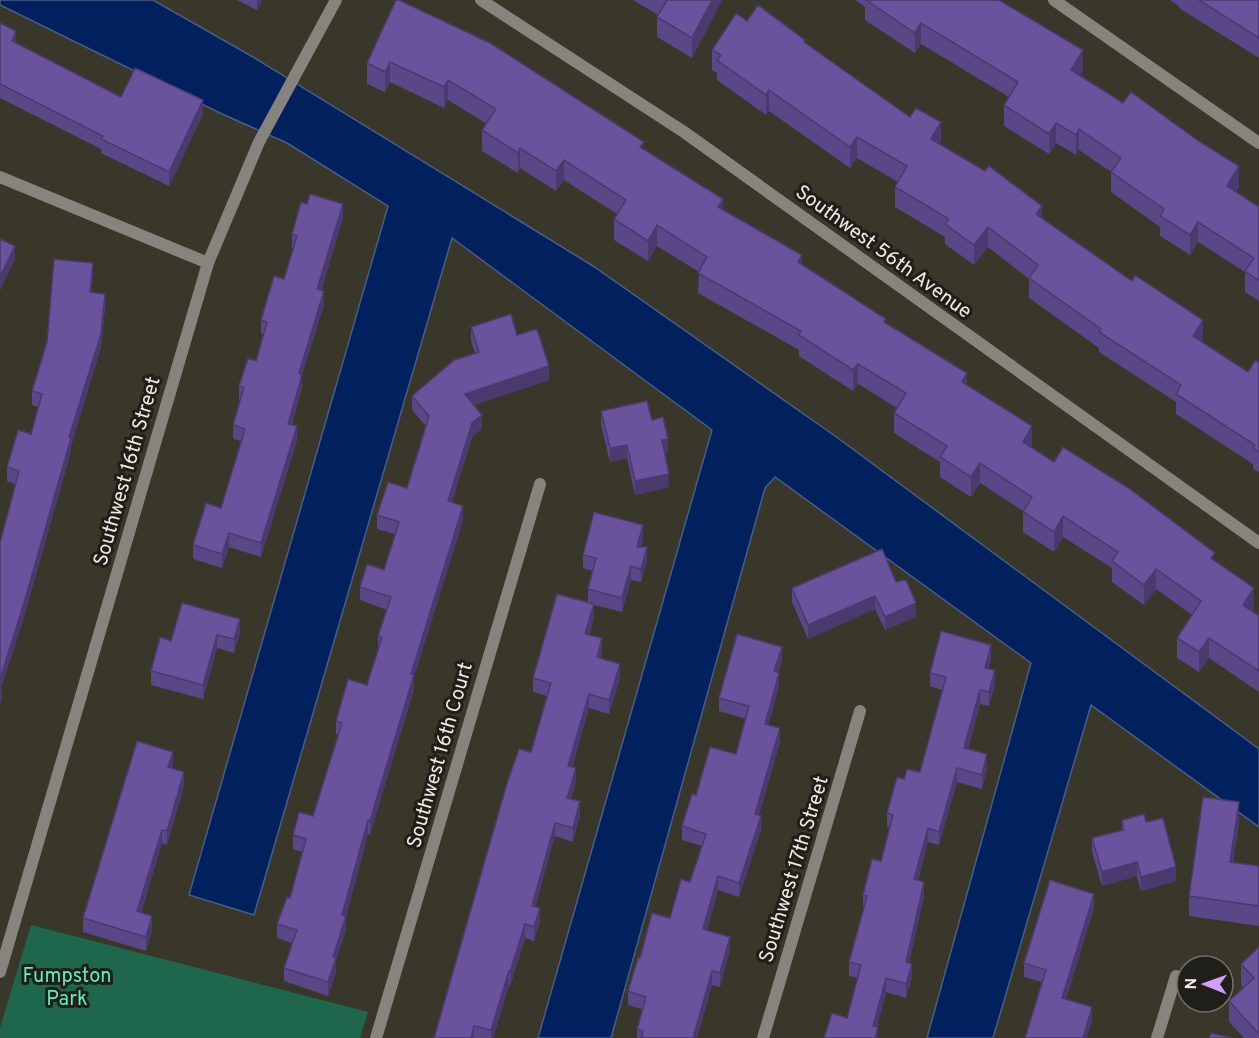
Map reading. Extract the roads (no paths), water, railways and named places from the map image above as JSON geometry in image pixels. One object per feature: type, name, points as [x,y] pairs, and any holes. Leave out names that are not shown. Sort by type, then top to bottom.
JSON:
[{"type":"street","name":"Southwest 16th Street","points":[[0,972],[208,263],[259,142],[336,0]]},
{"type":"street","name":"Southwest 56th Avenue","points":[[481,0],[684,132],[1259,543]]},
{"type":"street","points":[[1054,0],[1259,143]]},
{"type":"street","points":[[0,177],[208,263]]},
{"type":"street","name":"Southwest 16th Court","points":[[376,1038],[540,484]]},
{"type":"street","name":"Southwest 17th Street","points":[[763,1038],[860,711]]},
{"type":"street","points":[[1157,1038],[1175,979]]},
{"type":"water","points":[[0,0],[153,0],[253,57],[593,266],[835,436],[1259,749],[1259,827],[1091,705],[993,1038],[927,1038],[1031,663],[775,477],[765,488],[611,1038],[538,1038],[712,430],[452,238],[254,915],[189,895],[388,206],[287,143],[220,113],[0,5]]},
{"type":"park label","name":"Fumpston Park","points":[[67,986]]}]
